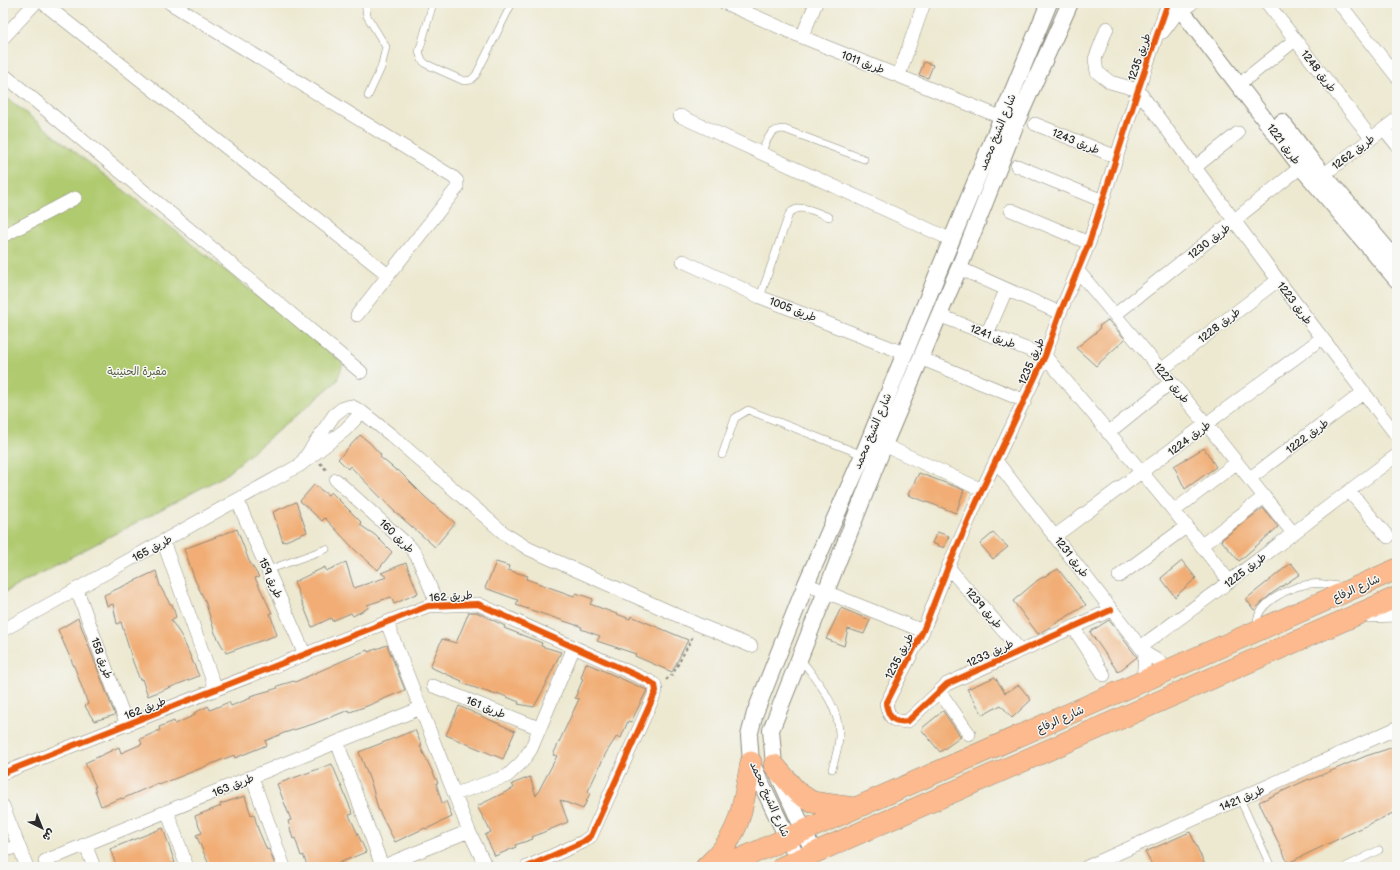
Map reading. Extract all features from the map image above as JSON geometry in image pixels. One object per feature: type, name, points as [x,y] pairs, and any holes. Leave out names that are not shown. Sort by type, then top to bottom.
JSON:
[{"type":"main road","name":"شارع الرفاع","points":[[722,867],[1258,632],[1397,569]]},
{"type":"main road","name":"شارع الرفاع","points":[[798,860],[1397,597]]},
{"type":"main road","points":[[706,867],[720,855],[736,830],[743,805],[751,762]]},
{"type":"main road","points":[[774,765],[797,792],[812,802],[859,808]]},
{"type":"street","points":[[3,38],[35,3]]},
{"type":"street","points":[[43,3],[387,274]]},
{"type":"street","points":[[170,3],[446,172],[457,181],[457,188],[387,274],[357,315]]},
{"type":"street","name":"طريق 1011","points":[[725,3],[802,37],[1003,118]]},
{"type":"street","points":[[802,37],[816,3]]},
{"type":"street","points":[[898,75],[924,3]]},
{"type":"street","name":"شارع الشيخ محمد","points":[[795,834],[751,762],[749,736],[755,713],[806,584],[863,455],[904,353],[1003,118],[1049,3]]},
{"type":"street","name":"شارع الشيخ محمد","points":[[798,860],[795,834],[774,765],[771,730],[884,445],[959,268],[1017,121],[1070,3]]},
{"type":"street","name":"طريق 1248","points":[[1267,3],[1371,138]]},
{"type":"street","name":"طريق 1235","points":[[888,715],[886,704],[923,631],[948,567],[982,490],[997,462],[1046,356],[1060,313],[1089,244],[1138,90],[1155,43],[1182,4]]},
{"type":"street","name":"طريق 1221","points":[[1182,4],[1247,78],[1393,263]]},
{"type":"street","name":"طريق 1221","points":[[1182,4],[1301,167],[1393,263]]},
{"type":"street","points":[[1343,4],[1397,77]]},
{"type":"street","points":[[1107,28],[1094,59],[1097,72],[1110,82],[1138,90]]},
{"type":"street","points":[[1247,78],[1295,40]]},
{"type":"street","points":[[3,74],[361,372]]},
{"type":"street","name":"طريق 1223","points":[[1138,90],[1194,168],[1397,436]]},
{"type":"street","points":[[680,116],[952,240]]},
{"type":"street","name":"طريق 1262","points":[[1323,174],[1397,119]]},
{"type":"street","name":"طريق 1243","points":[[1035,124],[1117,158]]},
{"type":"street","name":"طريق 1262","points":[[1384,129],[1397,145]]},
{"type":"street","points":[[1194,168],[1238,133]]},
{"type":"street","points":[[1017,166],[1103,201]]},
{"type":"street","name":"طريق 1230","points":[[1116,314],[1301,167]]},
{"type":"street","points":[[3,236],[75,198]]},
{"type":"street","points":[[1010,210],[1089,244]]},
{"type":"street","name":"طريق 1005","points":[[683,261],[760,297],[904,353]]},
{"type":"street","points":[[959,268],[1060,313]]},
{"type":"street","name":"طريق 1227","points":[[1078,271],[1116,314],[1207,425],[1292,533]]},
{"type":"street","name":"طريق 1228","points":[[1161,370],[1278,280]]},
{"type":"street","points":[[987,334],[1006,290]]},
{"type":"street","name":"طريق 1241","points":[[938,315],[1046,356]]},
{"type":"street","name":"طريق 1224","points":[[1055,536],[1207,425],[1322,338]]},
{"type":"street","points":[[1046,356],[1108,433],[1187,526],[1230,582]]},
{"type":"street","name":"طريق 1235","points":[[920,358],[1025,401]]},
{"type":"street","points":[[1108,433],[1171,382]]},
{"type":"street","name":"طريق 1222","points":[[1249,479],[1364,392]]},
{"type":"street","name":"طريق 165","points":[[3,630],[300,465],[350,425],[362,412],[351,406],[343,408],[334,416],[300,465]]},
{"type":"street","points":[[362,412],[505,534],[529,549],[697,624],[751,646]]},
{"type":"street","points":[[884,445],[982,490]]},
{"type":"street","name":"طريق 1225","points":[[1143,650],[1292,533],[1397,455]]},
{"type":"street","name":"طريق 1231","points":[[997,462],[1143,650],[1172,669]]},
{"type":"street","points":[[1174,511],[1236,463]]},
{"type":"street","name":"طريق 160","points":[[336,480],[411,548],[418,558],[438,606]]},
{"type":"street","points":[[1349,491],[1388,537]]},
{"type":"street","points":[[1202,545],[1264,497]]},
{"type":"street","name":"طريق 159","points":[[237,500],[305,655]]},
{"type":"street","points":[[1119,576],[1187,526]]},
{"type":"street","points":[[164,541],[216,690]]},
{"type":"street","name":"طريق 1239","points":[[948,567],[1020,650]]},
{"type":"street","name":"طريق 1235","points":[[806,584],[923,631]]},
{"type":"street","name":"طريق 158","points":[[77,590],[128,725]]},
{"type":"street","name":"طريق 162","points":[[3,773],[428,606],[478,604],[655,685]]},
{"type":"street","name":"طريق 1233","points":[[888,715],[895,721],[908,721],[947,684],[1111,610]]},
{"type":"street","points":[[1347,618],[1378,614],[1397,615]]},
{"type":"street","points":[[387,623],[456,794],[469,831],[486,867]]},
{"type":"street","points":[[1073,627],[1104,675]]},
{"type":"street","points":[[456,794],[507,776],[522,762],[531,749],[574,647]]},
{"type":"street","points":[[1143,650],[1143,682]]},
{"type":"street","points":[[527,867],[583,842],[591,836],[656,691],[655,685]]},
{"type":"street","name":"طريق 161","points":[[432,686],[539,728]]},
{"type":"street","points":[[940,692],[968,734]]},
{"type":"street","name":"طريق 163","points":[[45,861],[421,708]]},
{"type":"street","name":"طريق 1421","points":[[1087,867],[1397,728]]},
{"type":"street","points":[[337,742],[381,867],[469,831]]},
{"type":"street","points":[[252,777],[284,867]]},
{"type":"street","points":[[3,806],[27,867]]},
{"type":"street","points":[[167,812],[187,867]]},
{"type":"street","points":[[86,844],[94,867]]},
{"type":"street","points":[[3,851],[18,846]]},
{"type":"lane","points":[[365,3],[367,16],[386,48],[381,68],[368,96]]},
{"type":"lane","points":[[433,3],[419,52],[422,60],[426,64],[464,81],[471,80],[476,75],[512,3]]},
{"type":"lane","points":[[761,153],[770,132],[777,129],[784,129],[864,159]]},
{"type":"lane","points":[[760,297],[789,214],[794,209],[800,207],[829,217]]},
{"type":"lane","points":[[722,455],[735,418],[738,414],[748,410],[863,455]]},
{"type":"lane","points":[[268,570],[326,549]]},
{"type":"lane","points":[[800,658],[828,697],[838,722],[840,737],[832,769]]},
{"type":"lane","points":[[1240,799],[1271,867]]},
{"type":"lane","points":[[1344,867],[1379,850]]},
{"type":"path","points":[[312,455],[336,480]]},
{"type":"path","points":[[655,685],[673,674],[692,635],[699,638]]},
{"type":"green space","name":"مقبرة الحنينية","points":[[3,95],[343,363],[337,381],[224,476],[3,593]]},
{"type":"building","points":[[924,62],[933,65],[928,78],[919,75]]},
{"type":"building","points":[[1108,320],[1125,339],[1096,366],[1076,348],[1100,329],[1099,326]]},
{"type":"building","points":[[360,435],[381,455],[380,457],[397,471],[398,470],[425,497],[455,523],[435,547],[394,511],[350,466],[348,469],[338,459]]},
{"type":"building","points":[[1204,448],[1216,467],[1185,489],[1174,466]]},
{"type":"building","points":[[919,473],[964,490],[956,513],[908,495]]},
{"type":"building","points":[[314,485],[328,495],[331,492],[362,523],[360,525],[375,535],[392,552],[378,570],[355,550],[325,518],[322,521],[300,501]]},
{"type":"building","points":[[296,502],[307,532],[283,542],[273,512]]},
{"type":"building","points":[[1263,508],[1278,527],[1239,561],[1221,540]]},
{"type":"building","points":[[237,529],[249,561],[259,577],[255,578],[272,613],[270,613],[277,635],[226,653],[215,633],[205,601],[195,580],[184,549]]},
{"type":"building","points":[[937,532],[949,536],[944,548],[932,543]]},
{"type":"building","points":[[993,533],[1008,547],[993,559],[980,544]]},
{"type":"building","points":[[1182,561],[1196,578],[1175,597],[1161,578]]},
{"type":"building","points":[[346,562],[354,588],[387,577],[381,573],[406,563],[418,593],[394,604],[391,597],[367,605],[368,608],[353,616],[351,613],[332,621],[331,618],[312,627],[294,582],[325,567],[326,571]]},
{"type":"building","points":[[496,562],[509,566],[508,570],[528,576],[526,579],[574,596],[576,593],[593,599],[590,604],[630,619],[631,616],[688,640],[672,672],[635,656],[636,654],[597,641],[600,636],[581,629],[582,627],[516,605],[518,600],[485,588]]},
{"type":"building","points":[[1291,563],[1300,574],[1271,594],[1254,610],[1246,599]]},
{"type":"building","points":[[1058,569],[1086,605],[1038,634],[1013,601],[1038,580]]},
{"type":"building","points":[[156,571],[160,586],[170,604],[172,604],[176,617],[171,620],[182,637],[199,676],[148,696],[142,679],[140,680],[133,662],[121,622],[117,624],[113,604],[107,606],[104,595]]},
{"type":"building","points":[[841,608],[870,620],[864,634],[848,629],[844,646],[826,639]]},
{"type":"building","points":[[469,612],[476,612],[505,626],[504,628],[542,643],[541,646],[561,652],[534,707],[518,704],[519,702],[497,693],[496,695],[461,683],[462,681],[430,667],[442,639],[456,643]]},
{"type":"building","points":[[78,618],[115,715],[94,721],[85,706],[88,704],[76,671],[58,630]]},
{"type":"building","points":[[1109,620],[1137,657],[1118,672],[1090,632]]},
{"type":"building","points":[[387,645],[405,690],[367,706],[350,712],[349,710],[284,733],[265,741],[267,745],[235,758],[234,755],[101,806],[94,787],[96,787],[85,763],[119,747],[121,753],[142,744],[140,739],[160,730],[159,727],[174,721],[175,724],[195,715],[194,713],[208,706],[210,710],[229,702],[231,706],[251,698],[250,696],[278,688],[277,686],[295,682],[367,650],[368,652]]},
{"type":"building","points":[[586,663],[647,690],[631,722],[628,721],[621,738],[617,736],[606,753],[588,791],[590,793],[583,809],[560,800],[568,822],[532,837],[533,839],[515,845],[516,847],[495,856],[485,835],[491,832],[477,806],[514,788],[512,784],[530,777],[536,796],[557,756],[553,755],[579,699],[575,698],[583,679],[581,678]]},
{"type":"building","points":[[995,677],[1005,693],[1019,685],[1031,700],[1012,718],[1001,705],[983,715],[967,689]]},
{"type":"building","points":[[459,706],[515,731],[503,759],[446,735]]},
{"type":"building","points":[[943,711],[961,737],[940,752],[921,729]]},
{"type":"building","points":[[415,730],[422,746],[420,746],[438,783],[436,783],[442,803],[446,801],[452,817],[395,842],[378,809],[372,786],[359,752]]},
{"type":"building","points":[[1397,746],[1397,811],[1288,863],[1259,802],[1309,779],[1310,780],[1366,756]]},
{"type":"building","points":[[332,764],[353,814],[349,815],[366,852],[329,867],[308,867],[303,855],[301,856],[295,838],[293,839],[288,821],[291,820],[277,784]]},
{"type":"building","points":[[245,796],[251,815],[254,814],[258,829],[267,850],[269,849],[275,865],[269,867],[210,867],[196,835],[202,833],[195,816],[221,806],[220,804]]},
{"type":"building","points":[[163,828],[175,863],[171,864],[173,867],[117,867],[110,849]]},
{"type":"building","points":[[1190,832],[1206,867],[1153,867],[1145,852]]},
{"type":"cycle path","points":[[1111,610],[947,684],[908,721],[895,720],[890,716],[886,704],[923,631],[948,567],[982,490],[1045,356],[1060,313],[1089,243],[1138,90],[1168,3]]},
{"type":"cycle path","points":[[3,773],[428,606],[478,604],[655,685],[656,691],[591,836],[583,842],[527,867]]}]
